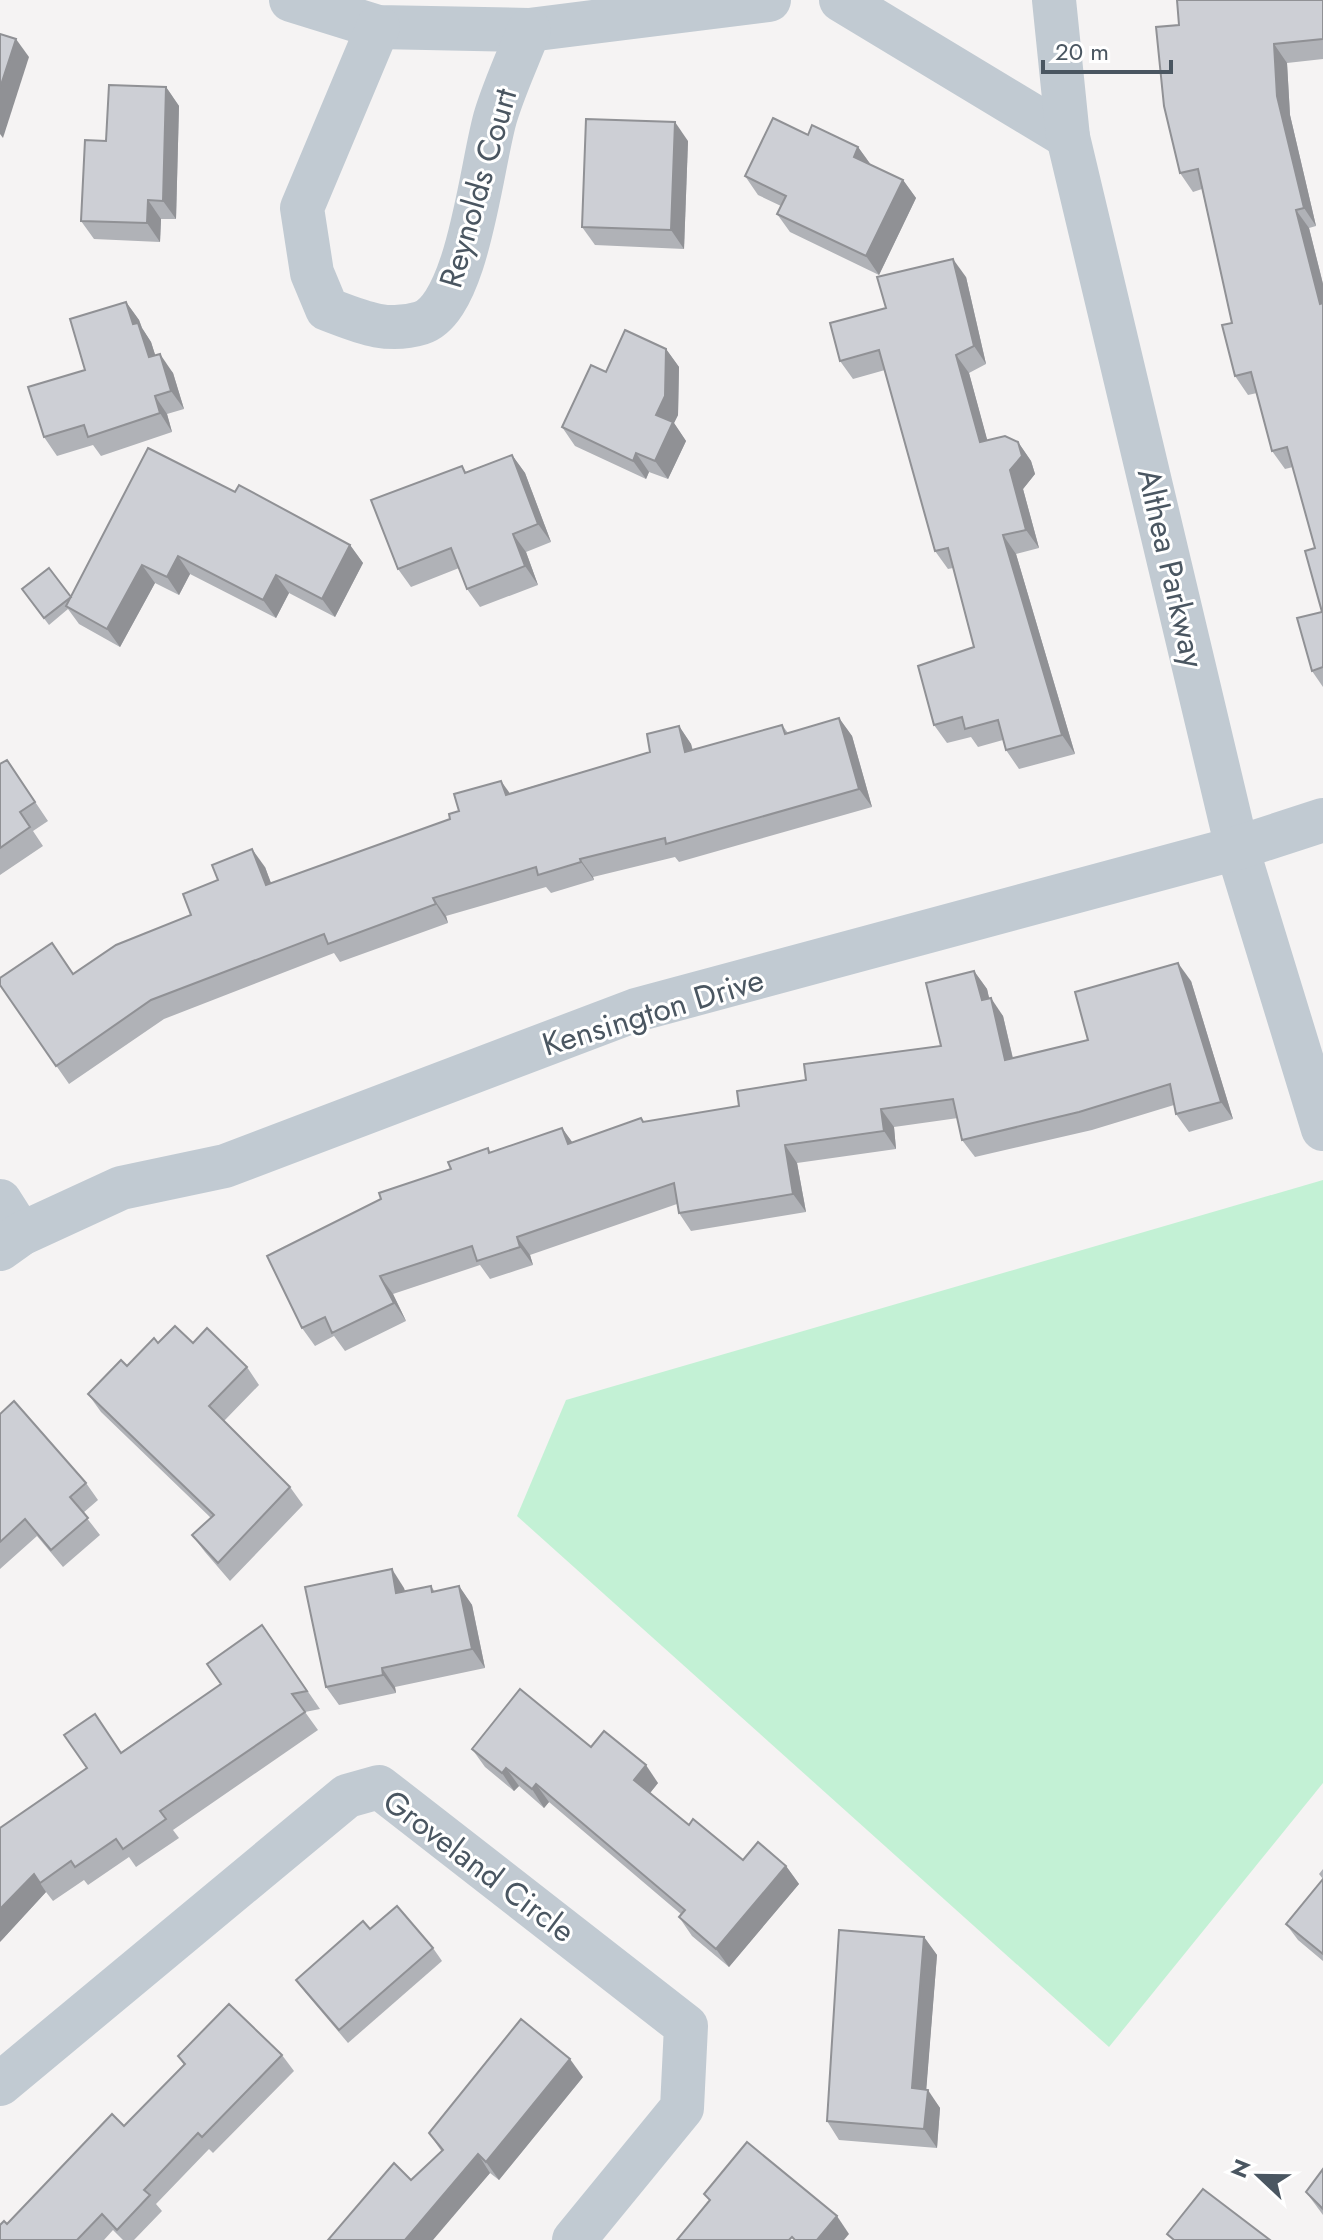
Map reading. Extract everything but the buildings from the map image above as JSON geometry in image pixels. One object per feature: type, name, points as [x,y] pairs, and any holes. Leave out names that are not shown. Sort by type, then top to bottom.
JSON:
[{"type":"street","points":[[291,0],[378,27],[529,30],[769,0]]},
{"type":"street","points":[[841,0],[1068,137]]},
{"type":"street","name":"Althea Parkway","points":[[1054,0],[1068,137],[1237,848],[1323,1129]]},
{"type":"street","name":"Reynolds Court","points":[[378,27],[302,208],[312,273],[327,309],[377,329],[424,323],[451,294],[473,225],[495,116],[529,30]]},
{"type":"street","name":"Kensington Drive","points":[[7,1228],[121,1188],[225,1166],[636,1010],[1237,848],[1323,820]]},
{"type":"street","name":"Groveland Circle","points":[[0,2084],[347,1796],[379,1787],[686,2026],[682,2108],[574,2240]]},
{"type":"green space","points":[[1323,1180],[1323,1783],[1109,2047],[517,1516],[566,1400]]}]
